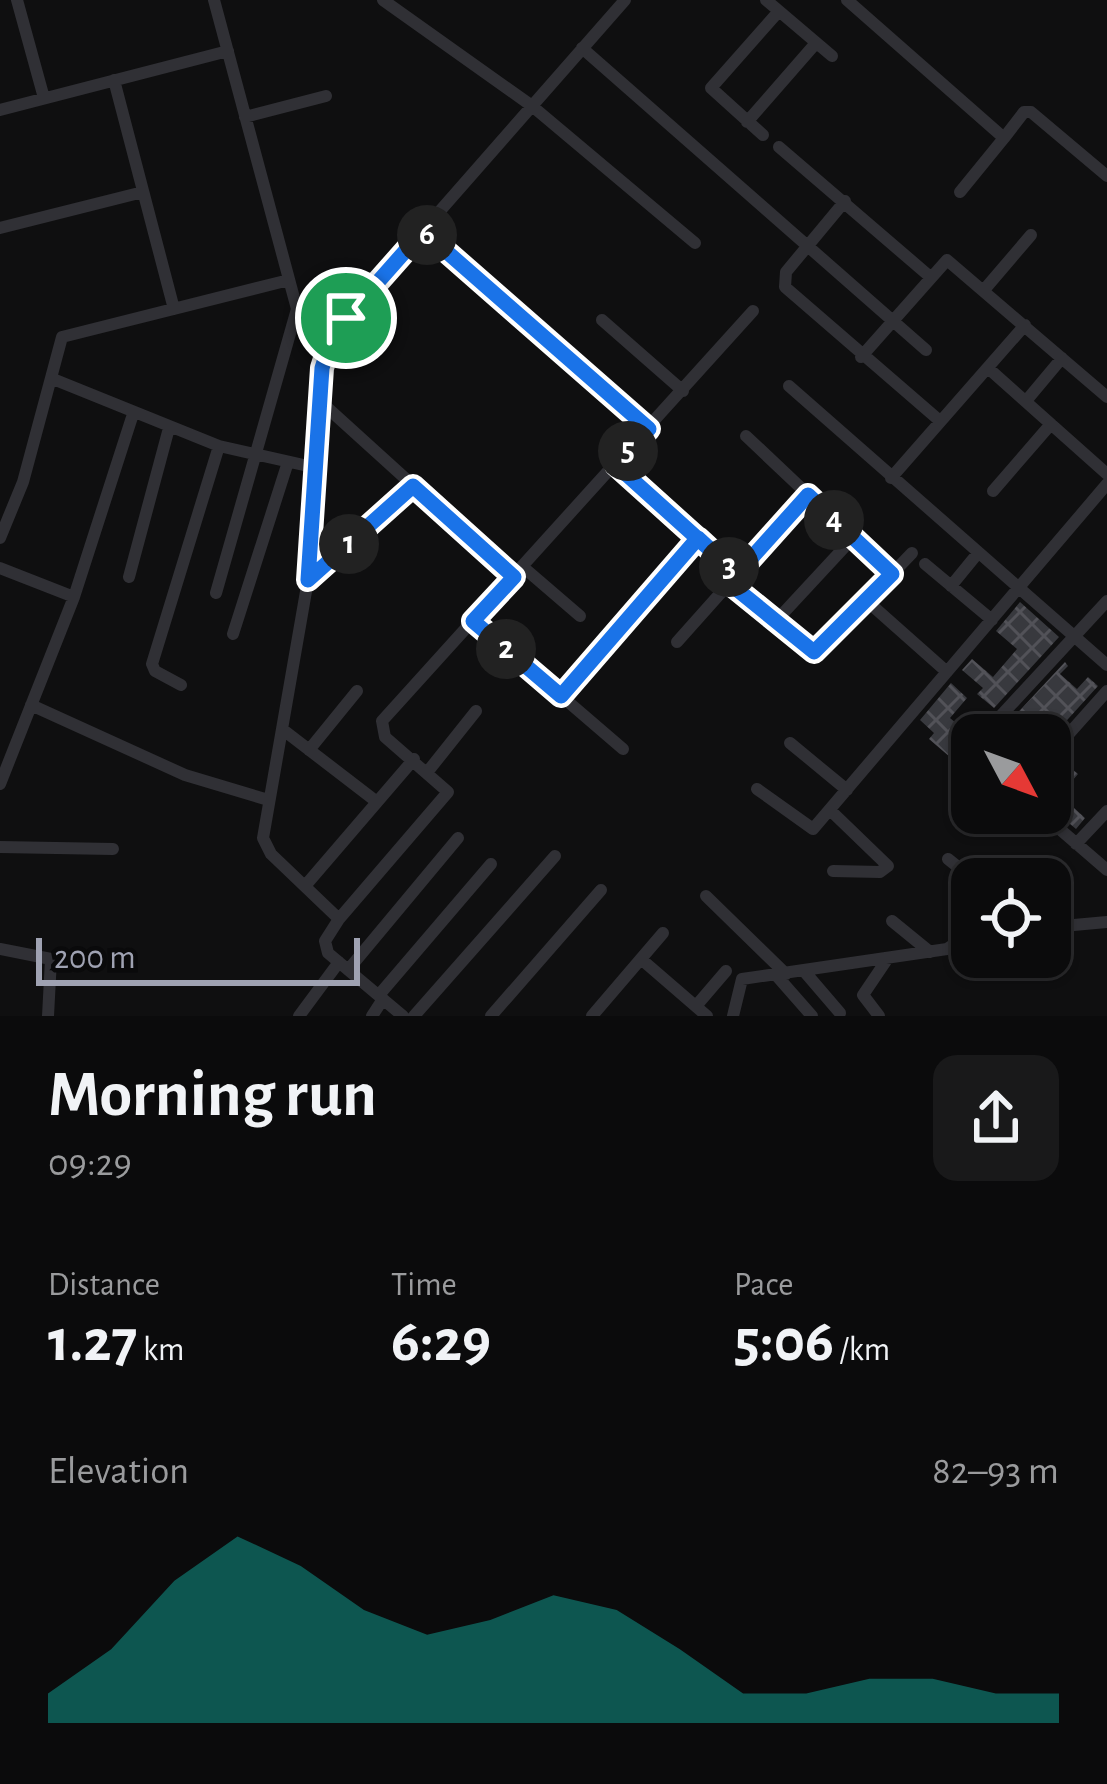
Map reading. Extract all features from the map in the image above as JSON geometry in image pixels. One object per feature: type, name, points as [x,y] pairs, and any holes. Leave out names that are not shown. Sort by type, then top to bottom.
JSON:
[{"type":"street","points":[[17,0],[44,98]]},
{"type":"street","points":[[383,0],[532,106],[695,243]]},
{"type":"street","points":[[340,919],[266,846],[265,799],[308,580],[326,351],[346,318],[625,0]]},
{"type":"street","points":[[766,0],[832,56]]},
{"type":"street","points":[[847,0],[1004,138]]},
{"type":"street","points":[[216,593],[297,309],[218,1]]},
{"type":"street","points":[[763,135],[711,88],[779,11]]},
{"type":"street","points":[[747,122],[816,43]]},
{"type":"street","points":[[582,48],[926,350]]},
{"type":"street","points":[[0,110],[228,51]]},
{"type":"street","points":[[114,80],[174,309]]},
{"type":"street","points":[[245,117],[326,96]]},
{"type":"street","points":[[960,192],[1021,115],[1031,112],[1107,176]]},
{"type":"street","points":[[779,147],[928,275]]},
{"type":"street","points":[[0,228],[143,192]]},
{"type":"street","points":[[844,200],[786,272],[784,287],[940,422]]},
{"type":"street","points":[[423,231],[649,429]]},
{"type":"street","points":[[984,290],[1031,236]]},
{"type":"street","points":[[861,357],[928,275],[947,260],[1107,397]]},
{"type":"street","points":[[0,537],[53,379],[62,337],[289,280]]},
{"type":"street","points":[[297,309],[346,318]]},
{"type":"street","points":[[403,1016],[324,945],[340,919],[448,792],[379,727],[753,311]]},
{"type":"street","points":[[602,320],[683,391]]},
{"type":"street","points":[[891,478],[1025,325]]},
{"type":"street","points":[[1026,400],[1062,358]]},
{"type":"street","points":[[988,368],[1107,474]]},
{"type":"street","points":[[53,379],[219,446],[317,468]]},
{"type":"street","points":[[789,386],[1107,665]]},
{"type":"street","points":[[320,402],[413,486],[580,616]]},
{"type":"street","points":[[0,784],[74,597],[133,414]]},
{"type":"street","points":[[993,491],[1051,424]]},
{"type":"street","points":[[129,577],[169,428]]},
{"type":"street","points":[[746,436],[892,574]]},
{"type":"street","points":[[181,685],[155,671],[152,664],[219,446]]},
{"type":"street","points":[[233,634],[288,462]]},
{"type":"street","points":[[616,465],[698,538],[805,649],[817,652],[913,553]]},
{"type":"street","points":[[757,789],[809,830],[1107,484]]},
{"type":"street","points":[[308,580],[413,486]]},
{"type":"street","points":[[677,642],[808,495]]},
{"type":"street","points":[[561,696],[698,538]]},
{"type":"street","points":[[775,622],[852,539]]},
{"type":"street","points":[[951,586],[978,553]]},
{"type":"street","points":[[925,564],[992,620]]},
{"type":"street","points":[[0,568],[74,597]]},
{"type":"street","points":[[867,601],[947,672]]},
{"type":"street","points":[[1002,714],[1107,601]]},
{"type":"street","points":[[473,621],[623,749]]},
{"type":"street","points":[[309,750],[357,691]]},
{"type":"street","points":[[1071,732],[1107,692]]},
{"type":"street","points":[[32,705],[185,775],[265,799]]},
{"type":"street","points":[[429,770],[476,711]]},
{"type":"street","points":[[282,729],[377,802]]},
{"type":"street","points":[[790,742],[847,790]]},
{"type":"street","points":[[305,886],[414,759]]},
{"type":"street","points":[[830,810],[888,866],[880,872],[833,871]]},
{"type":"street","points":[[1076,844],[1107,812]]},
{"type":"street","points":[[1065,834],[1107,870]]},
{"type":"street","points":[[299,1016],[458,838]]},
{"type":"street","points":[[0,847],[113,849]]},
{"type":"street","points":[[414,1016],[555,856]]},
{"type":"street","points":[[371,1016],[381,997],[491,865]]},
{"type":"street","points":[[491,1016],[601,890]]},
{"type":"street","points":[[706,896],[781,975],[812,1016]]},
{"type":"street","points":[[892,921],[930,952]]},
{"type":"street","points":[[1071,925],[1107,922]]},
{"type":"street","points":[[592,1016],[663,933]]},
{"type":"street","points":[[734,1016],[742,979],[951,947]]},
{"type":"street","points":[[0,949],[39,952],[51,959],[48,1016]]},
{"type":"street","points":[[879,1016],[863,995],[888,958]]},
{"type":"street","points":[[641,959],[701,1011],[726,971]]},
{"type":"street","points":[[804,970],[840,1013]]},
{"type":"building","points":[[1020,602],[1059,637],[994,708],[977,694],[983,688],[962,670],[972,659],[993,677],[1017,649],[996,631]]},
{"type":"building","points":[[1065,662],[1068,666],[1060,674],[1077,689],[1088,677],[1098,686],[1071,716],[1017,714]]},
{"type":"building","points":[[951,683],[967,698],[951,714],[950,757],[929,739],[934,733],[920,720]]},
{"type":"building","points":[[1071,805],[1085,818],[1076,829],[1071,825]]},
{"type":"route","points":[[346,318],[333,334],[322,368],[308,580],[413,486],[514,577],[473,621],[561,696],[698,538],[737,574],[729,583],[814,652],[892,574],[808,495],[737,574],[698,538],[616,465],[649,429],[423,231],[346,318]]}]
